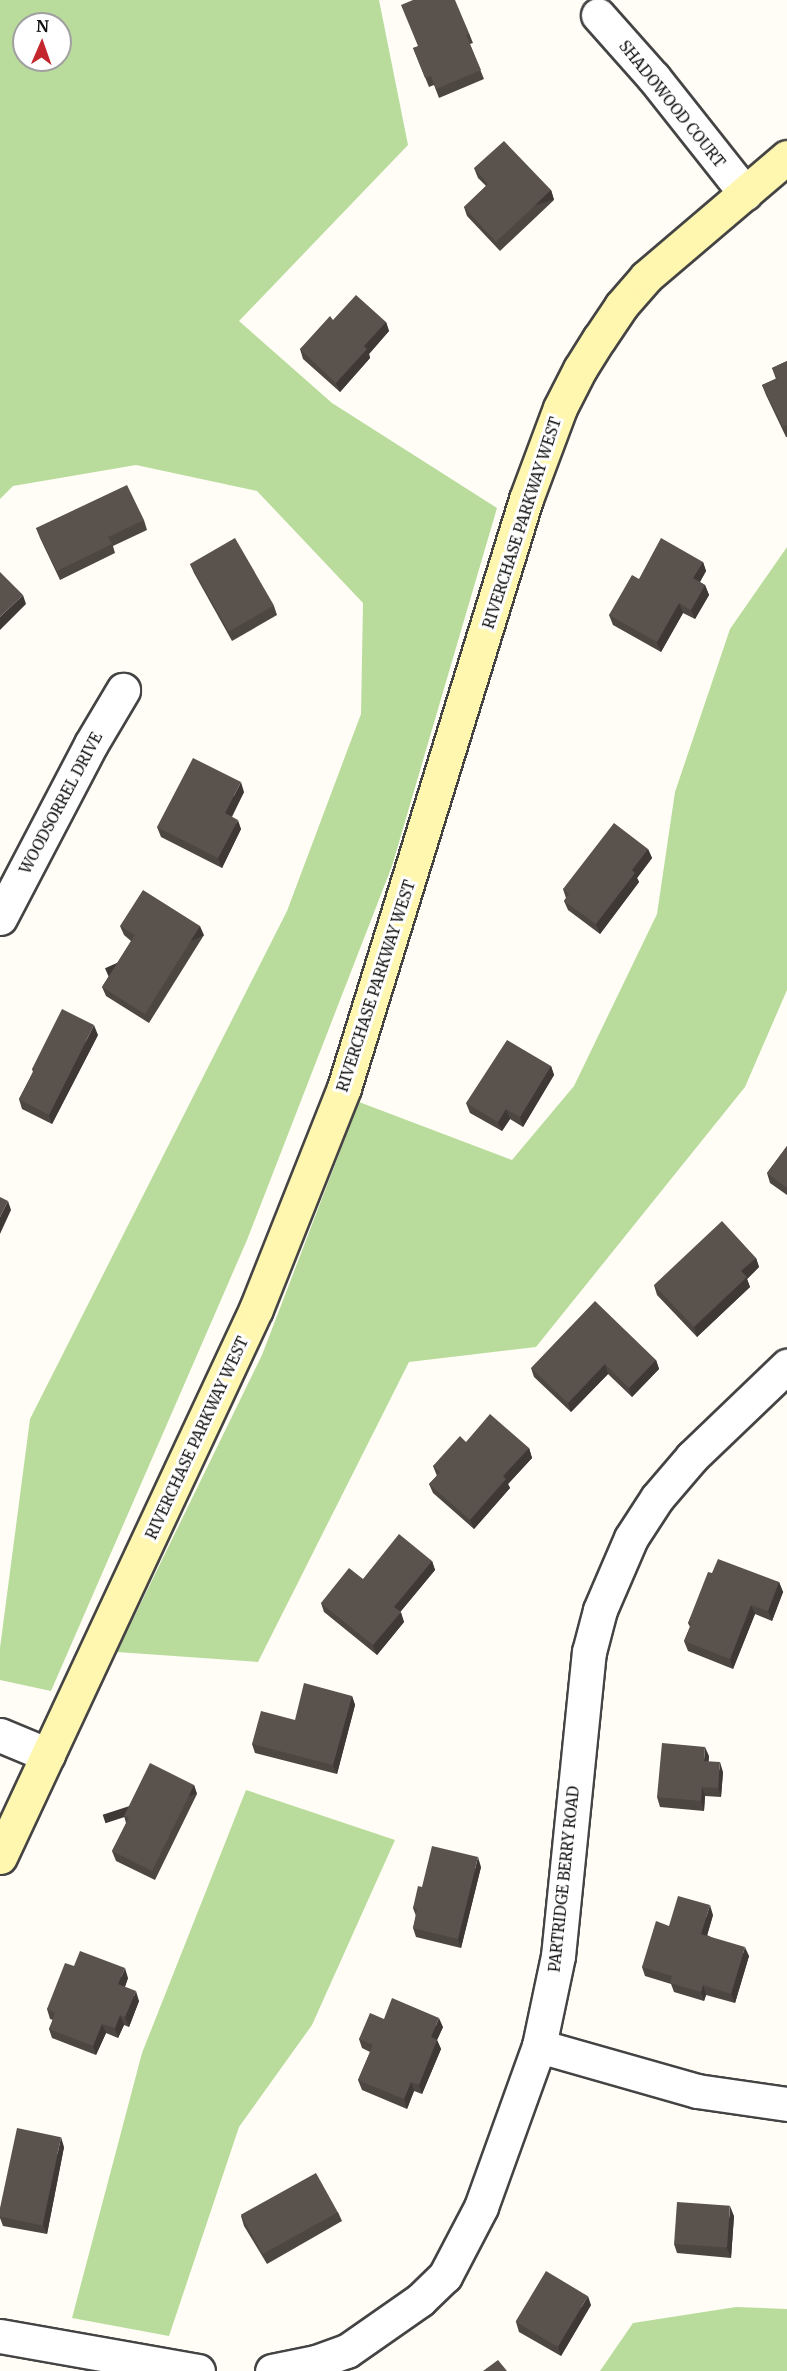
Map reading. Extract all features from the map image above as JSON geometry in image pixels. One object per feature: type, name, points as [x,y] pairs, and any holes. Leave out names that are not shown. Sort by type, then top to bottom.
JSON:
[{"type":"street","name":"SHADOWOOD COURT","points":[[598,15],[654,78],[745,194]]},
{"type":"street","name":"RIVERCHASE PARKWAY WEST","points":[[0,1857],[256,1309],[344,1088],[526,499],[560,408],[592,349],[621,306],[640,284],[679,247],[787,157]]},
{"type":"street","name":"WOODSORREL DRIVE","points":[[0,918],[91,744],[123,690]]},
{"type":"street","name":"PARTRIDGE BERRY ROAD","points":[[272,2371],[316,2362],[347,2351],[420,2300],[445,2276],[482,2207],[539,2046],[558,1956],[589,1652],[600,1610],[627,1547],[657,1498],[692,1457],[787,1366]]},
{"type":"street","points":[[0,1735],[48,1755]]},
{"type":"street","points":[[539,2046],[697,2091],[787,2104]]},
{"type":"street","points":[[0,2336],[198,2371]]},
{"type":"green space","points":[[0,0],[379,0],[408,145],[239,321],[332,403],[497,508],[392,866],[247,1240],[51,1691],[0,1680],[0,1648],[30,1419],[287,911],[361,714],[363,603],[257,491],[136,465],[13,486],[0,499]]},
{"type":"green space","points":[[787,547],[787,990],[745,1087],[536,1347],[409,1362],[258,1662],[117,1652],[262,1355],[359,1102],[512,1160],[574,1086],[657,914],[675,792],[730,629]]},
{"type":"green space","points":[[246,1790],[395,1840],[312,2025],[239,2127],[169,2336],[72,2318],[142,2053]]},
{"type":"green space","points":[[736,2307],[787,2309],[787,2371],[600,2371],[633,2323]]},
{"type":"building","points":[[413,0],[455,0],[469,33],[466,35],[481,70],[436,89],[431,76],[425,78],[413,48],[418,46],[401,5]]},
{"type":"building","points":[[504,141],[551,190],[496,242],[464,207],[488,184],[474,168]]},
{"type":"building","points":[[356,295],[386,322],[364,346],[367,349],[336,383],[300,349],[330,316],[333,320]]},
{"type":"building","points":[[787,361],[787,425],[783,427],[762,385],[777,378],[772,368]]},
{"type":"building","points":[[127,485],[144,520],[108,537],[112,544],[57,571],[36,528]]},
{"type":"building","points":[[235,538],[274,606],[229,632],[190,564]]},
{"type":"building","points":[[661,538],[703,562],[693,578],[705,585],[691,610],[679,603],[657,642],[609,615],[632,575],[639,579]]},
{"type":"building","points":[[0,572],[23,595],[0,617]]},
{"type":"building","points":[[193,758],[241,782],[225,813],[238,820],[218,858],[157,827]]},
{"type":"building","points":[[614,823],[648,849],[632,870],[635,873],[596,924],[564,901],[569,894],[563,889]]},
{"type":"building","points":[[143,890],[200,926],[145,1014],[102,987],[135,935],[120,926]]},
{"type":"building","points":[[62,1009],[94,1025],[49,1115],[19,1099]]},
{"type":"building","points":[[507,1040],[551,1066],[520,1117],[506,1109],[498,1122],[466,1103]]},
{"type":"building","points":[[787,1146],[787,1188],[767,1173]]},
{"type":"building","points":[[0,1197],[8,1201],[0,1217]]},
{"type":"building","points":[[722,1221],[756,1258],[741,1271],[747,1277],[694,1327],[654,1285]]},
{"type":"building","points":[[595,1301],[656,1360],[629,1388],[605,1364],[568,1403],[531,1368]]},
{"type":"building","points":[[490,1414],[529,1448],[503,1476],[506,1479],[470,1520],[429,1484],[440,1472],[433,1466],[460,1436],[466,1442]]},
{"type":"building","points":[[399,1534],[432,1561],[394,1607],[401,1612],[373,1645],[321,1603],[349,1568],[363,1579]]},
{"type":"building","points":[[718,1559],[779,1582],[768,1611],[751,1605],[730,1659],[684,1641],[691,1624],[688,1623],[708,1572],[712,1573]]},
{"type":"building","points":[[304,1683],[352,1696],[333,1765],[252,1744],[261,1711],[295,1720]]},
{"type":"building","points":[[662,1743],[705,1747],[704,1761],[720,1762],[718,1788],[702,1787],[701,1801],[657,1797]]},
{"type":"building","points":[[150,1763],[194,1785],[152,1871],[112,1851],[129,1818],[124,1816]]},
{"type":"building","points":[[432,1846],[478,1857],[458,1939],[413,1928],[417,1909],[413,1908],[418,1886],[422,1887]]},
{"type":"building","points":[[678,1896],[710,1905],[701,1934],[745,1947],[731,1994],[703,1985],[701,1992],[670,1983],[672,1976],[642,1967],[656,1921],[669,1926]]},
{"type":"building","points":[[80,1951],[125,1968],[118,1984],[136,1991],[125,2017],[120,2015],[115,2028],[102,2024],[93,2046],[49,2029],[55,2013],[47,2009],[65,1963],[74,1966]]},
{"type":"building","points":[[392,1998],[439,2018],[431,2037],[437,2040],[419,2085],[411,2082],[404,2099],[358,2080],[373,2045],[359,2039],[370,2013],[384,2019]]},
{"type":"building","points":[[17,2128],[61,2137],[42,2225],[0,2216]]},
{"type":"building","points":[[316,2173],[338,2212],[263,2254],[241,2215]]},
{"type":"building","points":[[677,2202],[730,2206],[727,2248],[674,2244]]},
{"type":"building","points":[[546,2271],[588,2296],[558,2347],[516,2322]]},
{"type":"building","points":[[498,2360],[507,2371],[483,2371]]}]
